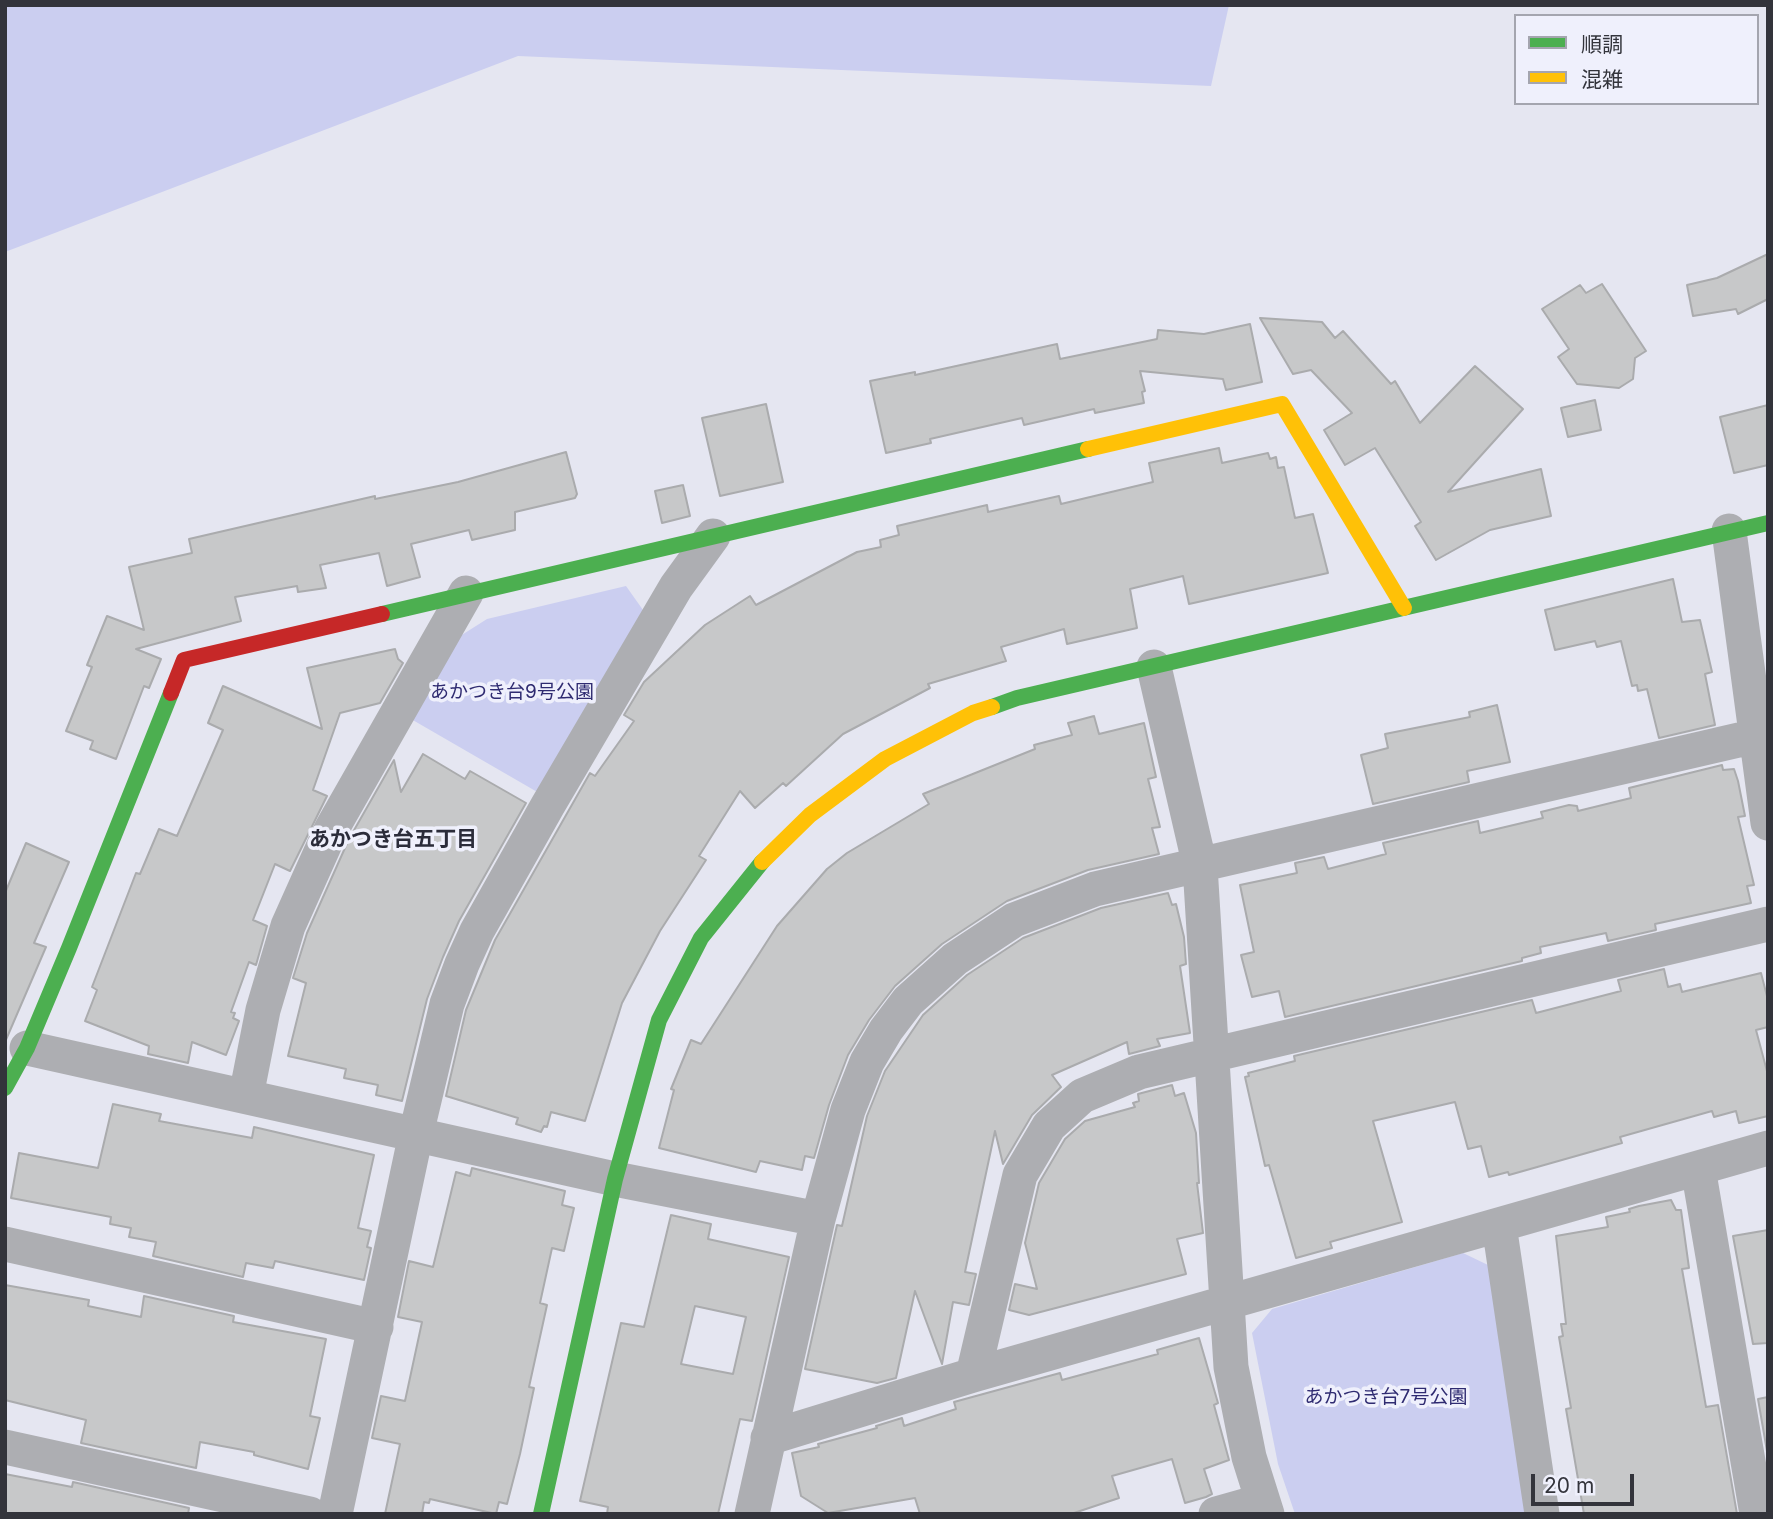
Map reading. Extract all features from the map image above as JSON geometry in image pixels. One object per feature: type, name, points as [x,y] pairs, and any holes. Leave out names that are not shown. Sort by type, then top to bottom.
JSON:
[{"type":"street","points":[[5,1088],[27,1048],[184,660],[1282,404],[1404,608]]},
{"type":"street","points":[[541,1514],[615,1179],[659,1020],[675,984],[727,902],[766,857],[810,815],[885,759],[972,713],[1017,698],[1768,523]]},
{"type":"street","points":[[1729,531],[1768,823]]},
{"type":"street","points":[[335,1514],[416,1134],[447,1004],[477,930],[676,587],[713,536]]},
{"type":"street","points":[[246,1096],[263,1010],[288,926],[331,830],[466,593]]},
{"type":"street","points":[[1154,667],[1200,866],[1231,1367],[1249,1457],[1264,1507],[1216,1514]]},
{"type":"street","points":[[752,1514],[818,1219],[848,1110],[867,1062],[908,1001],[964,952],[1014,920],[1095,889],[1756,736]]},
{"type":"street","points":[[973,1375],[1012,1200],[1031,1152],[1049,1126],[1082,1096],[1106,1083],[1139,1072],[1768,924]]},
{"type":"street","points":[[27,1048],[615,1179],[818,1219]]},
{"type":"street","points":[[768,1438],[973,1375],[1768,1147]]},
{"type":"street","points":[[1698,1168],[1757,1514]]},
{"type":"street","points":[[1499,1225],[1542,1514]]},
{"type":"street","points":[[5,1244],[376,1327]]},
{"type":"street","points":[[5,1447],[310,1514]]},
{"type":"green space","points":[[5,5],[1229,5],[1211,86],[518,56],[5,252]]},
{"type":"green space","name":"あかつき台9号公園","points":[[626,586],[643,610],[539,793],[411,719],[457,638],[487,619]]},
{"type":"green space","name":"あかつき台7号公園","points":[[1463,1253],[1488,1265],[1527,1514],[1295,1514],[1278,1464],[1252,1333],[1272,1309]]},
{"type":"building","points":[[1768,254],[1768,299],[1738,314],[1736,309],[1693,316],[1687,285],[1717,278]]},
{"type":"building","points":[[1602,284],[1646,351],[1635,358],[1633,379],[1619,388],[1577,384],[1558,357],[1569,349],[1542,309],[1580,285],[1586,293]]},
{"type":"building","points":[[1260,318],[1322,322],[1335,338],[1343,331],[1391,384],[1395,381],[1420,423],[1475,366],[1523,409],[1448,492],[1541,469],[1551,516],[1490,530],[1436,560],[1415,526],[1421,522],[1375,448],[1345,465],[1324,430],[1352,413],[1311,370],[1293,374]]},
{"type":"building","points":[[1250,324],[1262,382],[1226,390],[1223,379],[1140,371],[1145,391],[1142,392],[1144,403],[1095,413],[1094,409],[1024,425],[1022,418],[930,439],[931,443],[886,453],[870,381],[915,372],[915,375],[1057,344],[1060,359],[1157,339],[1158,330],[1204,334]]},
{"type":"building","points":[[1595,400],[1601,430],[1568,437],[1561,408]]},
{"type":"building","points":[[766,404],[783,482],[720,496],[702,418]]},
{"type":"building","points":[[1768,405],[1768,465],[1734,473],[1720,417]]},
{"type":"building","points":[[1219,448],[1222,463],[1268,453],[1270,459],[1276,457],[1278,468],[1284,467],[1295,518],[1313,514],[1328,573],[1189,604],[1183,576],[1130,589],[1137,628],[1067,644],[1064,629],[1001,647],[1006,661],[928,684],[930,688],[843,734],[786,786],[783,783],[755,808],[740,791],[699,856],[706,860],[660,931],[622,1003],[585,1121],[551,1112],[547,1127],[544,1126],[541,1132],[516,1124],[518,1118],[446,1096],[466,1010],[495,940],[590,773],[595,776],[634,721],[624,715],[644,682],[705,625],[750,596],[756,605],[857,552],[881,547],[880,540],[899,535],[897,526],[987,505],[988,512],[1059,496],[1061,504],[1153,482],[1149,463]]},
{"type":"building","points":[[566,452],[577,494],[575,498],[515,512],[515,530],[472,540],[469,530],[411,544],[420,577],[387,586],[379,553],[320,565],[326,588],[298,592],[297,586],[235,597],[241,621],[136,649],[161,659],[149,688],[144,686],[116,759],[90,749],[93,741],[66,731],[92,667],[87,665],[107,616],[144,630],[129,567],[192,553],[189,539],[375,496],[375,499],[458,482]]},
{"type":"building","points":[[683,485],[690,516],[662,523],[655,491]]},
{"type":"building","points":[[1673,579],[1682,622],[1700,620],[1712,672],[1705,674],[1715,725],[1659,738],[1647,689],[1638,691],[1637,685],[1632,686],[1621,641],[1597,647],[1595,641],[1555,650],[1545,610]]},
{"type":"building","points":[[395,649],[398,659],[403,663],[380,703],[340,713],[313,790],[327,796],[290,871],[275,864],[253,920],[267,926],[256,965],[249,962],[231,1012],[235,1013],[233,1018],[239,1021],[226,1055],[192,1042],[188,1063],[148,1054],[149,1046],[85,1021],[97,990],[92,987],[136,873],[140,874],[159,829],[177,836],[223,730],[208,723],[223,686],[322,729],[307,668]]},
{"type":"building","points":[[1497,705],[1510,762],[1467,771],[1469,782],[1373,804],[1361,755],[1388,748],[1385,734],[1470,717],[1469,712]]},
{"type":"building","points":[[1094,716],[1099,734],[1144,723],[1156,777],[1148,779],[1160,827],[1152,828],[1159,854],[1088,870],[1007,901],[942,944],[895,986],[869,1020],[848,1055],[829,1105],[814,1158],[805,1156],[802,1170],[760,1161],[756,1172],[659,1148],[674,1090],[671,1089],[691,1040],[701,1044],[777,926],[827,869],[847,853],[929,804],[923,794],[1035,749],[1034,745],[1072,735],[1068,723]]},
{"type":"building","points":[[423,754],[465,779],[470,771],[526,803],[459,921],[443,957],[427,999],[402,1101],[376,1095],[378,1085],[344,1078],[346,1069],[288,1056],[306,983],[293,978],[307,933],[349,839],[394,760],[401,792]]},
{"type":"building","points":[[1722,765],[1723,770],[1734,769],[1738,781],[1745,816],[1738,817],[1754,885],[1747,886],[1751,903],[1655,924],[1656,930],[1608,941],[1606,933],[1540,947],[1541,953],[1522,958],[1522,961],[1285,1017],[1279,991],[1252,997],[1241,955],[1254,952],[1240,885],[1297,873],[1295,863],[1324,857],[1328,869],[1386,854],[1383,843],[1478,821],[1480,833],[1543,818],[1541,812],[1569,805],[1577,806],[1578,811],[1631,798],[1629,788]]},
{"type":"building","points":[[26,843],[69,862],[34,943],[46,947],[5,1042],[5,893]]},
{"type":"building","points":[[1168,893],[1172,905],[1176,904],[1184,937],[1186,964],[1180,966],[1190,1033],[1157,1039],[1160,1046],[1129,1054],[1127,1042],[1052,1075],[1061,1087],[1032,1115],[1003,1164],[995,1131],[965,1272],[976,1274],[969,1305],[953,1302],[942,1364],[915,1291],[896,1378],[877,1383],[805,1369],[837,1225],[842,1226],[867,1116],[885,1071],[923,1015],[967,975],[1023,938],[1101,908]]},
{"type":"building","points":[[1664,969],[1668,987],[1680,984],[1682,992],[1761,973],[1768,1000],[1768,1027],[1756,1030],[1768,1075],[1768,1116],[1739,1123],[1736,1111],[1714,1117],[1712,1111],[1620,1137],[1622,1143],[1509,1175],[1508,1172],[1489,1177],[1481,1146],[1468,1149],[1455,1102],[1373,1121],[1402,1222],[1330,1242],[1332,1248],[1296,1258],[1269,1165],[1265,1166],[1245,1077],[1249,1076],[1248,1073],[1295,1061],[1294,1056],[1532,1000],[1536,1013],[1621,991],[1618,980]]},
{"type":"building","points":[[1172,1085],[1175,1096],[1184,1093],[1196,1133],[1197,1183],[1203,1233],[1177,1239],[1186,1274],[1029,1315],[1009,1310],[1015,1284],[1037,1289],[1025,1243],[1039,1183],[1065,1139],[1085,1121],[1135,1107],[1133,1103],[1139,1101],[1138,1094]]},
{"type":"building","points":[[113,1104],[161,1114],[159,1121],[252,1138],[254,1127],[374,1155],[358,1228],[371,1231],[367,1247],[371,1248],[364,1280],[275,1261],[273,1268],[246,1263],[243,1277],[153,1256],[156,1242],[129,1237],[131,1228],[110,1224],[111,1217],[11,1198],[19,1153],[98,1168]]},
{"type":"building","points":[[472,1168],[565,1191],[562,1205],[574,1208],[564,1251],[552,1248],[540,1303],[547,1305],[529,1387],[534,1388],[520,1454],[507,1504],[499,1502],[496,1514],[430,1499],[429,1503],[424,1502],[422,1514],[385,1514],[400,1444],[372,1438],[381,1396],[405,1401],[422,1322],[398,1317],[409,1261],[433,1267],[456,1172],[470,1176]]},
{"type":"building","points":[[1671,1200],[1676,1210],[1681,1210],[1689,1268],[1682,1269],[1706,1407],[1718,1405],[1737,1514],[1584,1514],[1566,1409],[1571,1408],[1559,1337],[1563,1336],[1561,1324],[1566,1324],[1556,1236],[1608,1227],[1606,1217],[1630,1212],[1629,1209],[1639,1206]]},
{"type":"building","points":[[671,1215],[711,1224],[708,1239],[789,1257],[752,1421],[740,1419],[718,1514],[607,1514],[608,1507],[580,1501],[621,1323],[644,1327]],"holes":[[[695,1306],[746,1317],[733,1374],[681,1364]]]},
{"type":"building","points":[[1768,1230],[1768,1343],[1753,1344],[1733,1236]]},
{"type":"building","points":[[5,1285],[89,1300],[88,1306],[141,1317],[144,1296],[234,1316],[233,1322],[326,1339],[310,1416],[320,1418],[308,1469],[254,1455],[254,1452],[200,1442],[196,1468],[81,1443],[86,1420],[5,1400]]},
{"type":"building","points":[[1199,1338],[1218,1403],[1214,1405],[1229,1460],[1204,1469],[1212,1494],[1206,1497],[1185,1503],[1172,1459],[1112,1476],[1119,1498],[1071,1514],[920,1514],[915,1498],[828,1513],[801,1496],[792,1453],[819,1447],[818,1444],[877,1428],[876,1426],[902,1418],[904,1426],[956,1409],[954,1402],[1060,1373],[1062,1380],[1158,1354],[1157,1350]]},
{"type":"building","points":[[1768,1397],[1768,1457],[1758,1399]]},
{"type":"building","points":[[5,1474],[72,1487],[73,1482],[189,1508],[188,1514],[5,1514]]},
{"type":"traffic: fast","points":[[382,614],[1088,449]]},
{"type":"traffic: fast","points":[[992,707],[1017,698],[1768,523]]},
{"type":"traffic: fast","points":[[5,1088],[27,1048],[171,693]]},
{"type":"traffic: fast","points":[[541,1514],[615,1179],[659,1020],[701,938],[762,862]]},
{"type":"traffic: slow","points":[[1088,449],[1282,404],[1404,608]]},
{"type":"traffic: slow","points":[[762,862],[810,815],[885,759],[973,713],[992,707]]},
{"type":"traffic: jam","points":[[171,693],[184,660],[382,614]]},
{"type":"district","name":"あかつき台五丁目","points":[[393,840]]}]
